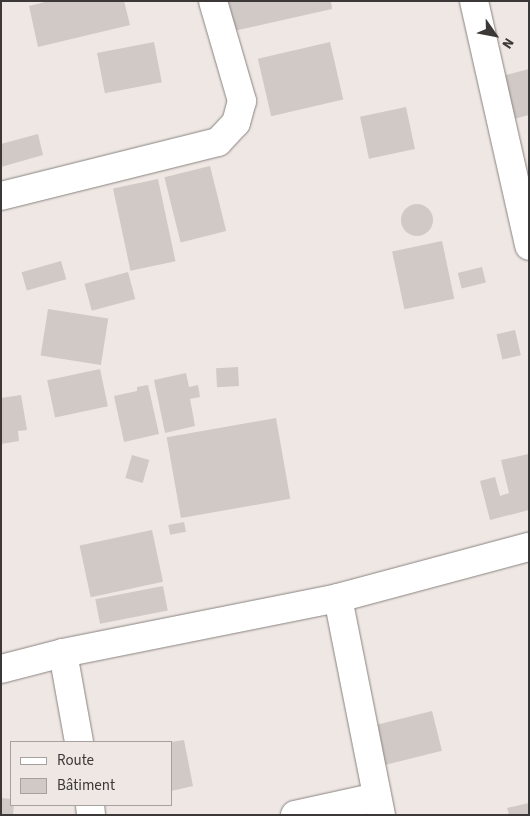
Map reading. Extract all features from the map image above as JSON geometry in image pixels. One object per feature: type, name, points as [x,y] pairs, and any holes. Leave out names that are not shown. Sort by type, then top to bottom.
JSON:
[{"type":"street","points":[[1,196],[218,142],[236,123],[242,102],[213,1]]},
{"type":"street","points":[[474,1],[529,246]]},
{"type":"street","points":[[1,669],[63,652],[338,598],[529,547]]},
{"type":"street","points":[[295,815],[379,806],[338,598]]},
{"type":"street","points":[[63,652],[79,741]]},
{"type":"building","points":[[49,1],[124,1],[130,25],[38,47],[29,6]]},
{"type":"building","points":[[218,1],[331,1],[332,9],[225,33]]},
{"type":"building","points":[[154,42],[162,82],[105,93],[97,53]]},
{"type":"building","points":[[330,42],[343,99],[271,116],[258,59]]},
{"type":"building","points":[[529,69],[529,115],[506,121],[495,78]]},
{"type":"building","points":[[406,107],[415,149],[369,159],[360,117]]},
{"type":"building","points":[[38,134],[43,155],[1,167],[1,144]]},
{"type":"building","points":[[210,166],[226,231],[181,242],[164,177]]},
{"type":"building","points":[[158,179],[175,261],[130,271],[113,189]]},
{"type":"building","points":[[417,204],[423,205],[428,209],[432,214],[432,226],[428,231],[423,235],[417,236],[411,235],[406,231],[402,226],[401,220],[402,214],[406,209],[411,205]]},
{"type":"building","points":[[442,241],[454,299],[404,309],[392,252]]},
{"type":"building","points":[[61,261],[66,279],[27,291],[22,272]]},
{"type":"building","points":[[482,267],[486,283],[462,289],[458,273]]},
{"type":"building","points":[[128,272],[135,299],[92,311],[85,284]]},
{"type":"building","points":[[48,309],[108,319],[101,365],[41,355]]},
{"type":"building","points":[[515,330],[521,355],[502,360],[496,334]]},
{"type":"building","points":[[238,367],[239,386],[217,387],[216,368]]},
{"type":"building","points":[[100,369],[108,406],[55,417],[47,380]]},
{"type":"building","points":[[186,373],[189,387],[198,385],[200,397],[190,399],[195,426],[165,433],[154,380]]},
{"type":"building","points":[[148,385],[159,434],[124,442],[114,396],[137,391],[137,387]]},
{"type":"building","points":[[21,395],[27,430],[18,431],[19,441],[1,444],[1,398]]},
{"type":"building","points":[[276,418],[290,499],[181,518],[167,437]]},
{"type":"building","points":[[529,454],[529,510],[490,520],[480,481],[495,477],[500,496],[509,493],[501,460]]},
{"type":"building","points":[[132,455],[149,460],[143,483],[125,478]]},
{"type":"building","points":[[184,522],[186,532],[170,535],[168,525]]},
{"type":"building","points":[[152,530],[163,582],[91,597],[80,545]]},
{"type":"building","points":[[163,586],[168,611],[100,624],[95,599]]},
{"type":"building","points":[[432,711],[442,751],[382,766],[372,726]]},
{"type":"building","points":[[184,740],[193,786],[172,791],[172,742]]},
{"type":"building","points":[[1,798],[10,799],[10,806],[14,806],[13,815],[1,815]]},
{"type":"building","points":[[529,803],[529,815],[509,815],[507,808]]}]
